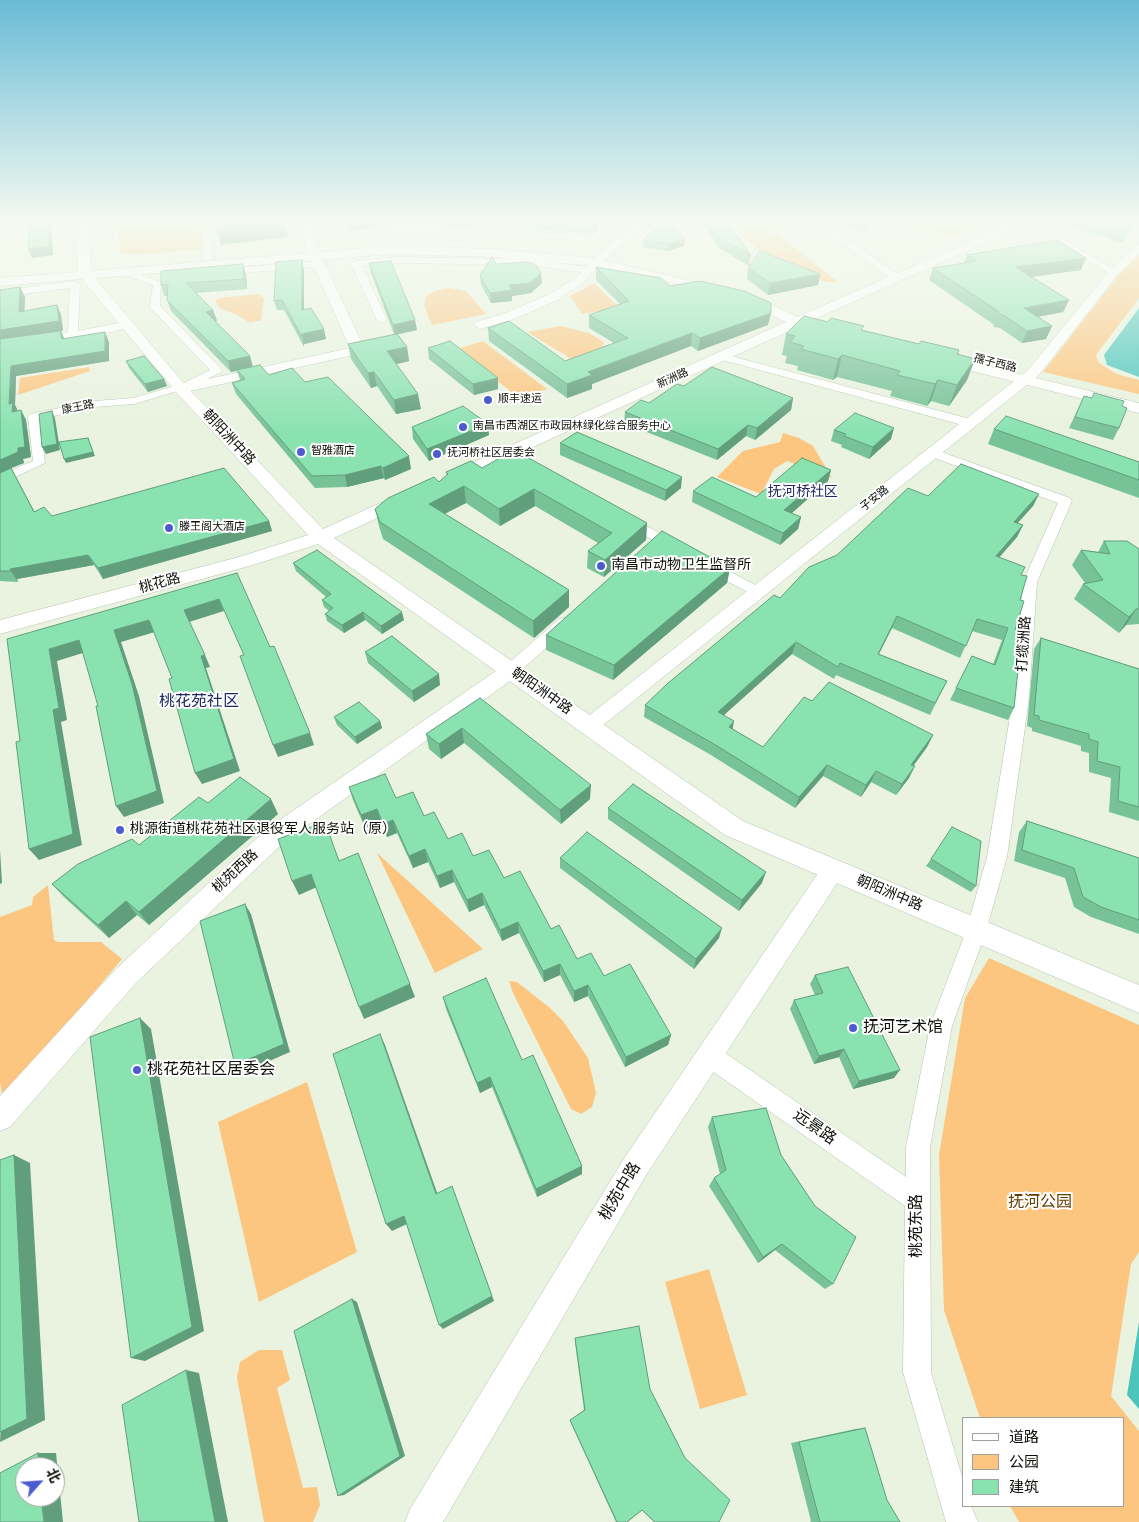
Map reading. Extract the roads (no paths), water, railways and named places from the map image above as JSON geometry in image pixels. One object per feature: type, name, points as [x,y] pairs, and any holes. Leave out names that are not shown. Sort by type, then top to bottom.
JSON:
[{"type":"main road","name":"朝阳洲中路","points":[[102,292],[180,388],[318,535],[734,828],[1126,994]]},
{"type":"main road","points":[[722,292],[748,299],[801,319],[845,330]]},
{"type":"main road","name":"新洲路","points":[[801,319],[723,357],[506,454],[434,483],[861,292]]},
{"type":"main road","name":"孺子西路","points":[[927,351],[1029,376],[1139,408]]},
{"type":"main road","name":"孺子西路","points":[[1029,376],[1139,398]]},
{"type":"main road","points":[[318,535],[416,491]]},
{"type":"main road","name":"桃花路","points":[[0,620],[318,535]]},
{"type":"main road","name":"桃花路","points":[[0,627],[246,561],[318,535]]},
{"type":"street","points":[[0,294],[15,292]]},
{"type":"street","points":[[73,334],[75,292]]},
{"type":"street","points":[[157,292],[155,307],[217,371],[180,388]]},
{"type":"street","name":"康王路","points":[[0,480],[39,462],[34,417],[95,404],[134,401],[180,388],[358,350],[332,292]]},
{"type":"street","points":[[369,292],[382,320]]},
{"type":"street","points":[[480,325],[554,297],[561,292]]},
{"type":"street","name":"子安路","points":[[589,726],[1029,376],[1098,292]]},
{"type":"street","points":[[0,345],[128,324]]},
{"type":"street","points":[[723,357],[970,423]]},
{"type":"street","name":"打缆洲路","points":[[933,453],[1065,501],[1030,582],[1021,698],[997,857],[976,932]]},
{"type":"street","points":[[506,454],[523,463]]},
{"type":"street","points":[[616,514],[758,592]]},
{"type":"street","points":[[645,550],[659,538]]},
{"type":"street","points":[[510,671],[573,615]]},
{"type":"street","name":"桃苑西路","points":[[0,1117],[126,976],[276,835],[510,671]]},
{"type":"street","name":"桃苑中路","points":[[423,1522],[635,1167],[833,870]]},
{"type":"street","name":"桃苑东路","points":[[963,1522],[958,1514],[917,1372],[918,1148],[941,1026],[976,932]]},
{"type":"street","name":"远景路","points":[[710,1056],[918,1200]]},
{"type":"water","points":[[1139,308],[1139,377],[1107,365],[1104,355]]},
{"type":"water","points":[[1139,1322],[1139,1409],[1127,1395]]},
{"type":"place","name":"顺丰速运","points":[[488,400]]},
{"type":"place","name":"南昌市西湖区市政园林绿化综合服务中心","points":[[463,427]]},
{"type":"place","name":"智雅酒店","points":[[301,452]]},
{"type":"place","name":"抚河桥社区居委会","points":[[437,454]]},
{"type":"place","name":"滕王阁大酒店","points":[[169,528]]},
{"type":"place","name":"南昌市动物卫生监督所","points":[[601,566]]},
{"type":"place","name":"桃源街道桃花苑社区退役军人服务站（原）","points":[[120,830]]},
{"type":"place","name":"抚河艺术馆","points":[[853,1028]]},
{"type":"place","name":"桃花苑社区居委会","points":[[137,1070]]},
{"type":"district","name":"抚河桥社区","points":[[803,493]]},
{"type":"district","name":"桃花苑社区","points":[[199,702]]},
{"type":"park label","name":"抚河公园","points":[[1040,1203]]}]
